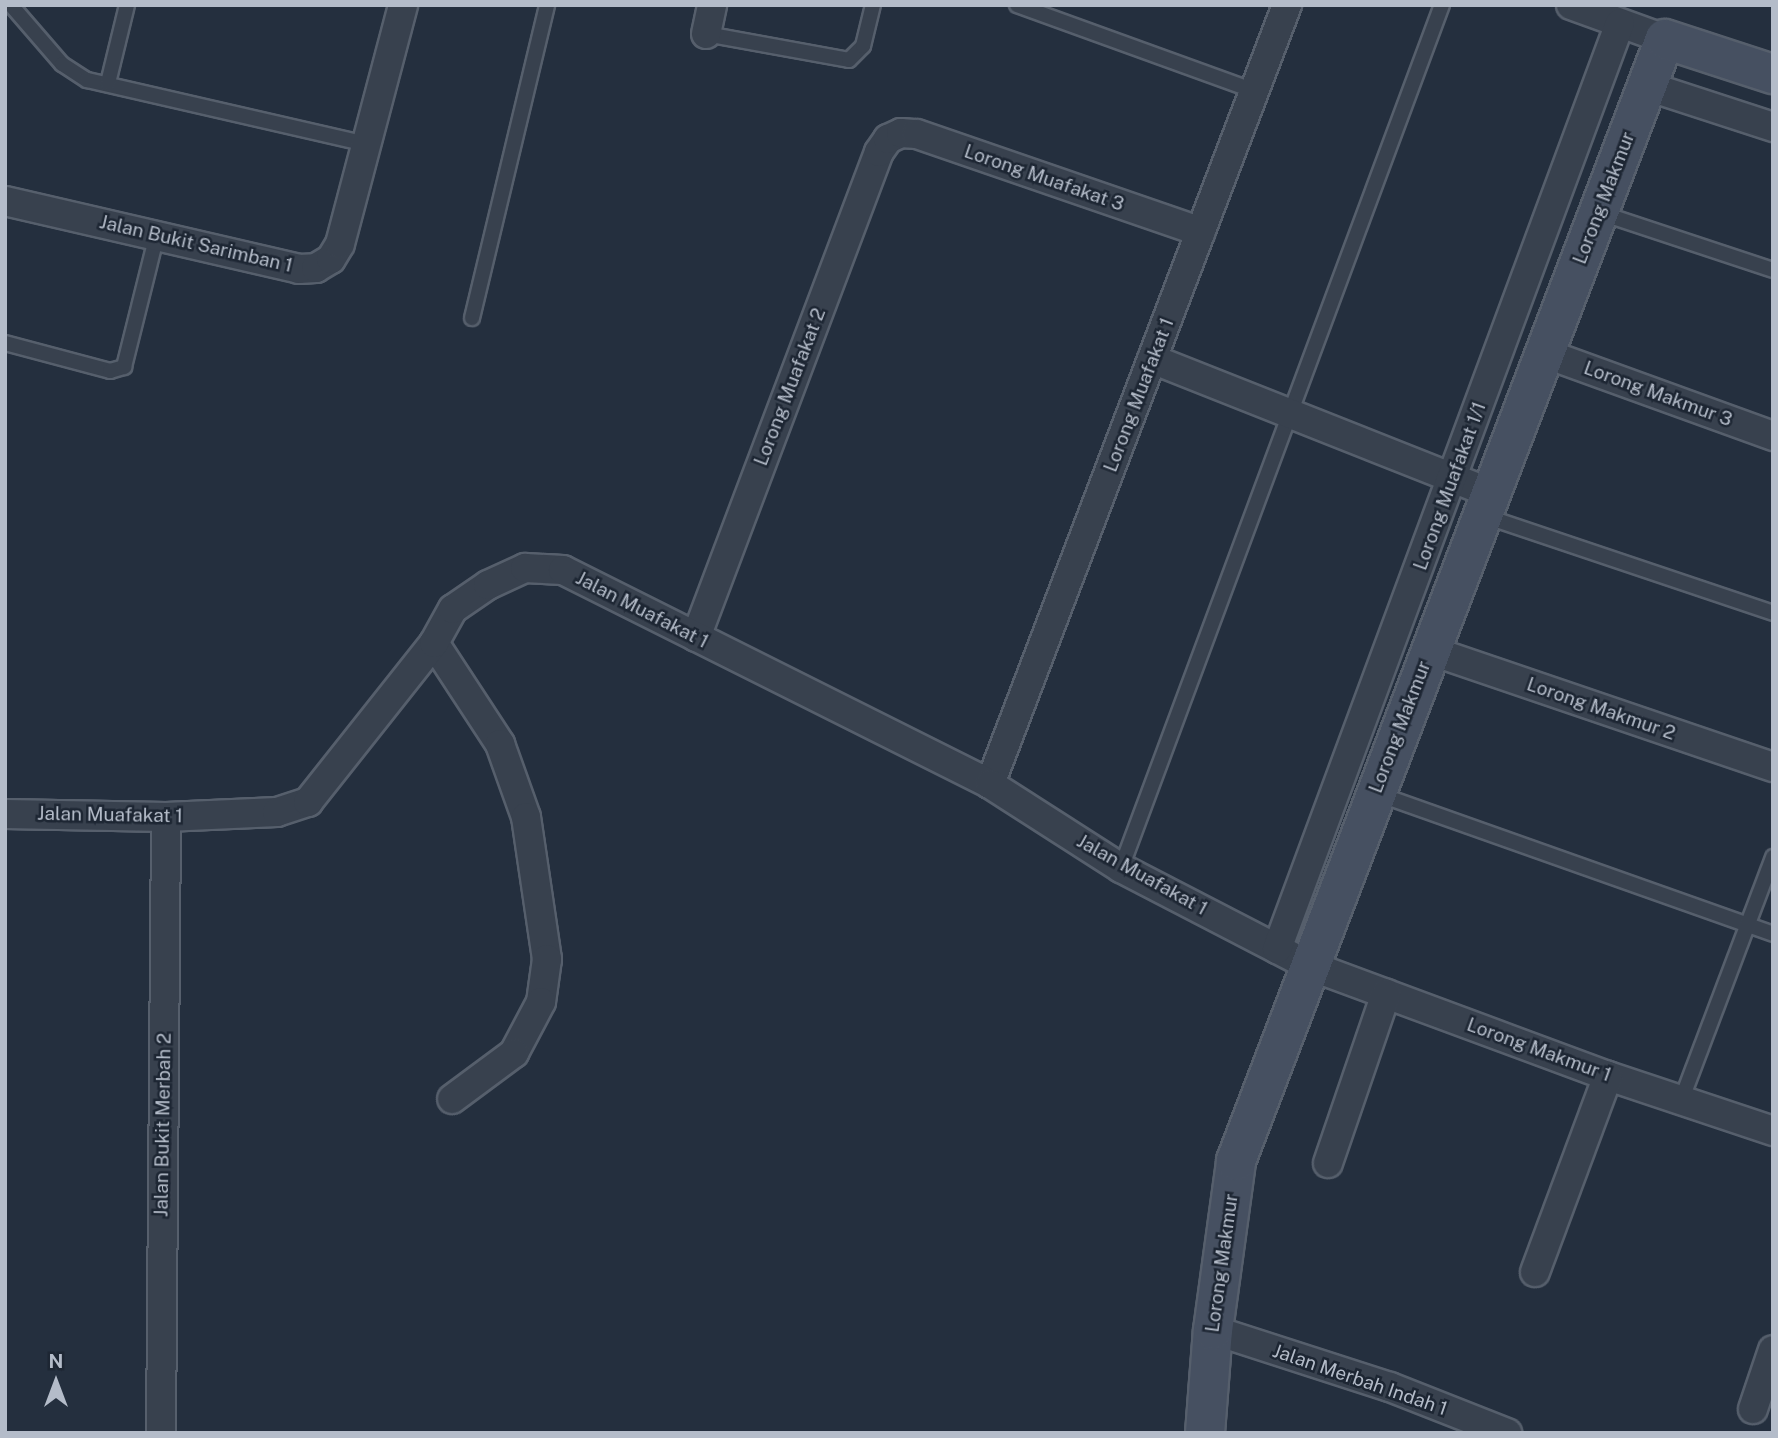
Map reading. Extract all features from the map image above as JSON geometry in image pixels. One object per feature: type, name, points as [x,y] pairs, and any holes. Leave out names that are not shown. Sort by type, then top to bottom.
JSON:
[{"type":"main road","points":[[1665,39],[1773,74]]},
{"type":"main road","name":"Lorong Makmur","points":[[1205,1433],[1213,1330],[1236,1161],[1293,957],[1374,793],[1665,39]]},
{"type":"street","name":"Jalan Bukit Sarimban 1","points":[[5,201],[299,269],[316,268],[331,259],[340,244],[403,5]]},
{"type":"street","points":[[706,34],[712,5]]},
{"type":"street","name":"Lorong Muafakat 1","points":[[990,784],[1287,5]]},
{"type":"street","points":[[1571,5],[1665,39]]},
{"type":"street","name":"Lorong Muafakat 1/1","points":[[1293,957],[1453,478],[1620,23]]},
{"type":"street","points":[[1647,86],[1773,127]]},
{"type":"street","name":"Lorong Muafakat 3","points":[[888,139],[901,133],[917,134],[1201,232]]},
{"type":"street","name":"Lorong Muafakat 2","points":[[696,637],[879,152],[888,139]]},
{"type":"street","name":"Lorong Makmur 3","points":[[1544,353],[1773,436]]},
{"type":"street","points":[[1152,359],[1453,478],[1485,504]]},
{"type":"street","name":"Jalan Muafakat 1","points":[[5,814],[166,817],[277,812],[307,802],[434,643],[453,609],[488,585],[525,568],[563,570],[990,784],[1121,868],[1293,957]]},
{"type":"street","points":[[434,643],[500,744],[526,817],[547,959],[541,1002],[514,1053],[452,1099]]},
{"type":"street","name":"Lorong Makmur 2","points":[[1429,650],[1773,767]]},
{"type":"street","name":"Jalan Bukit Merbah 2","points":[[161,1433],[166,817]]},
{"type":"street","name":"Lorong Makmur 1","points":[[1293,957],[1608,1076],[1773,1131]]},
{"type":"street","points":[[1328,1163],[1386,994]]},
{"type":"street","points":[[1535,1272],[1608,1076]]},
{"type":"street","name":"Jalan Merbah Indah 1","points":[[1213,1330],[1390,1387],[1507,1433]]},
{"type":"street","points":[[1753,1409],[1773,1350]]},
{"type":"lane","points":[[11,5],[72,73],[367,144]]},
{"type":"lane","points":[[108,83],[127,5]]},
{"type":"lane","points":[[471,318],[547,5]]},
{"type":"lane","points":[[706,34],[849,61],[863,46],[873,5]]},
{"type":"lane","points":[[1017,5],[1254,91]]},
{"type":"lane","points":[[1121,868],[1442,5]]},
{"type":"lane","points":[[1599,212],[1773,270]]},
{"type":"lane","points":[[5,343],[110,371],[124,367],[157,235]]},
{"type":"lane","points":[[1485,504],[1773,613]]},
{"type":"lane","points":[[1374,793],[1773,934]]},
{"type":"lane","points":[[1681,1101],[1745,925],[1773,857]]}]
